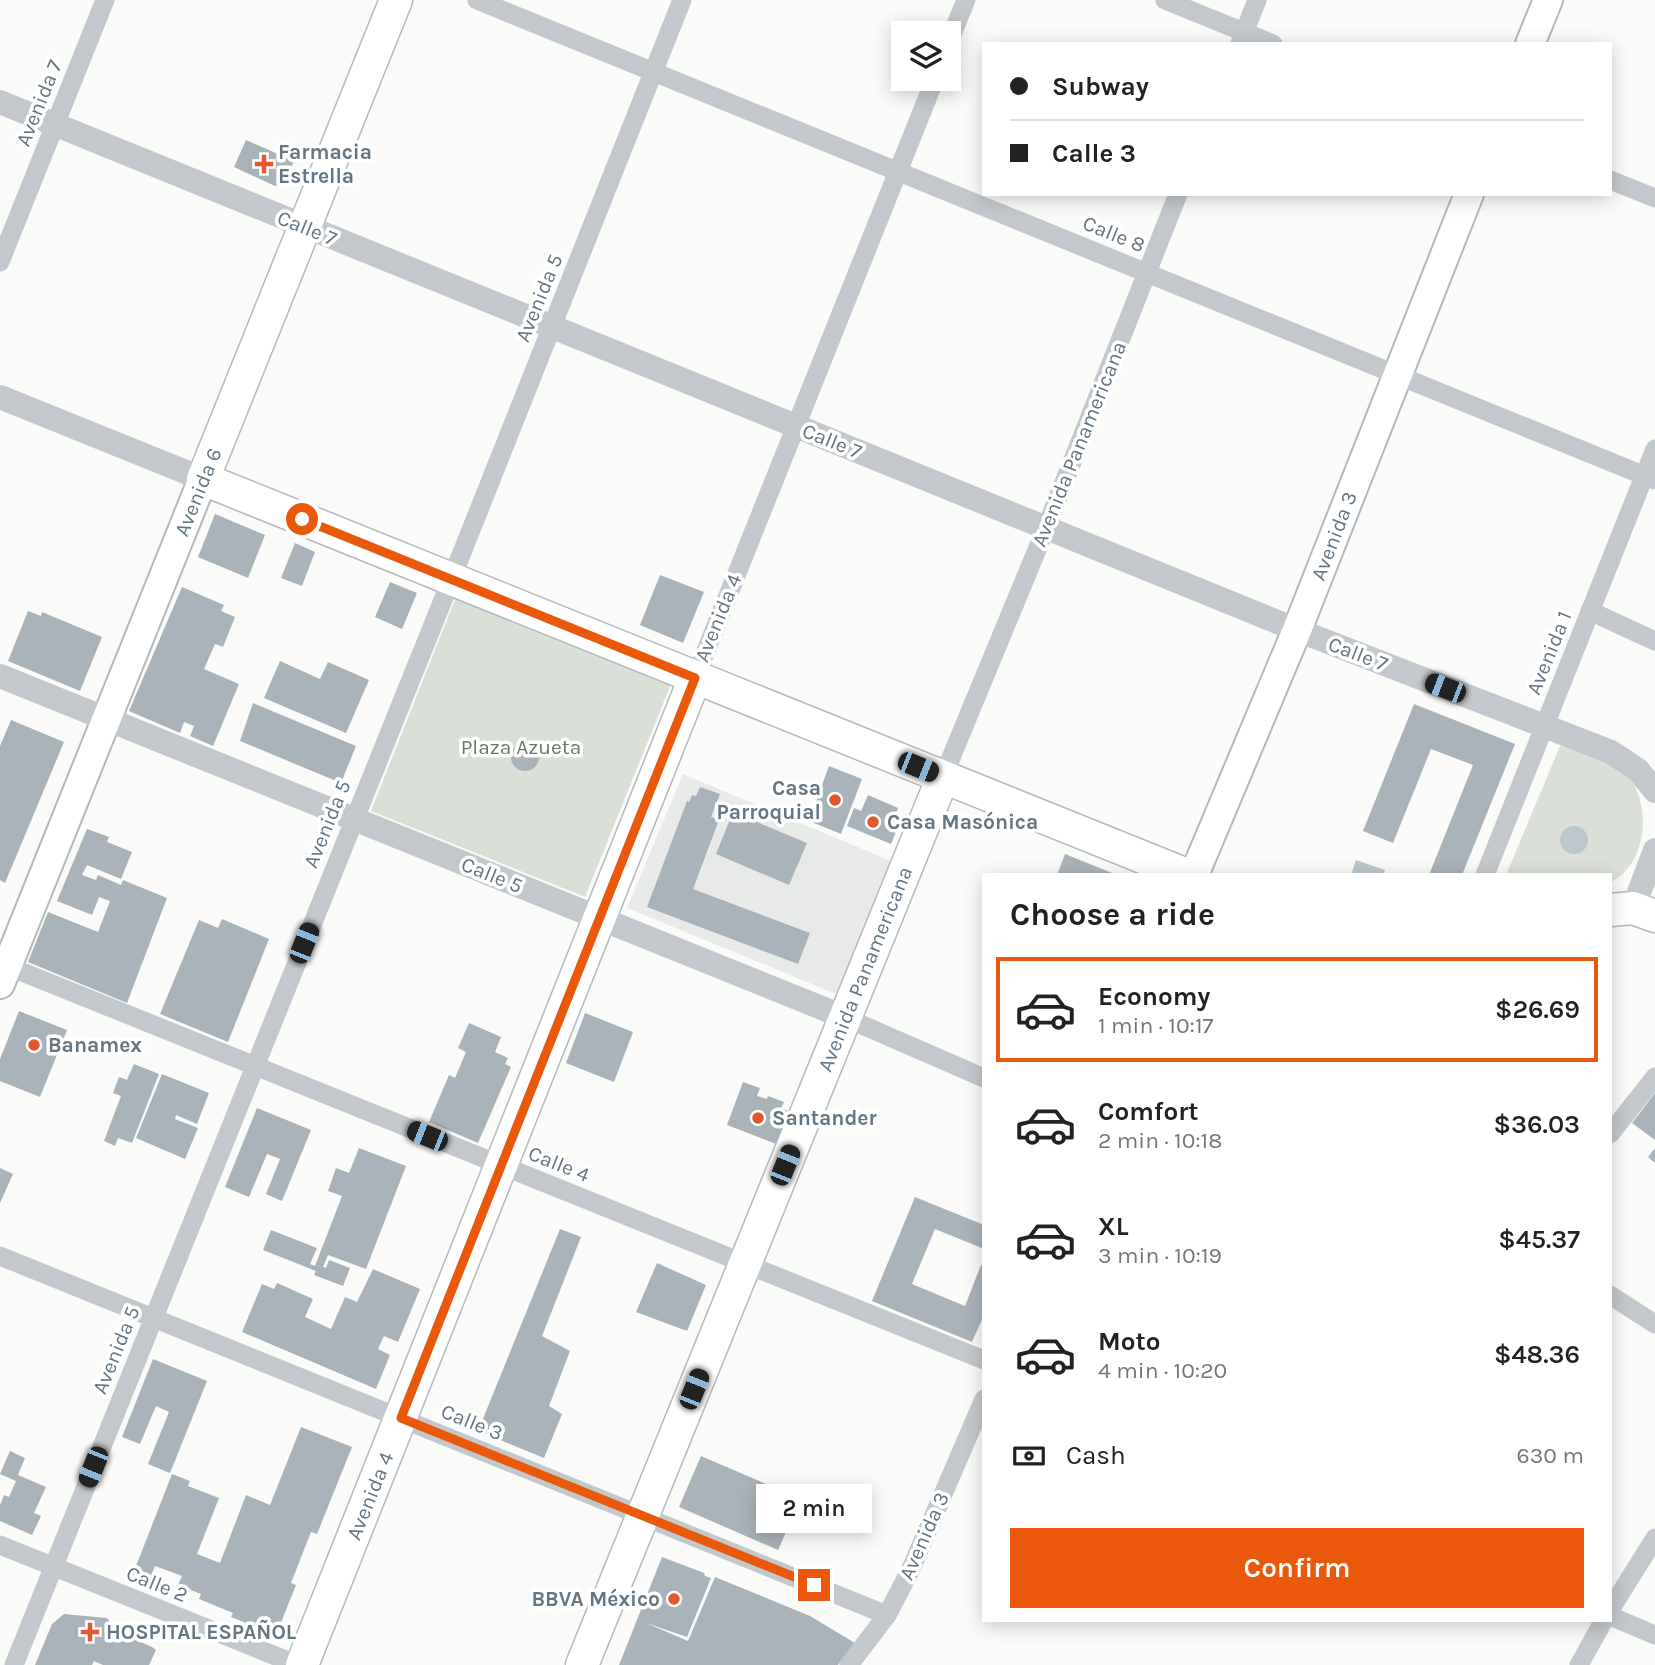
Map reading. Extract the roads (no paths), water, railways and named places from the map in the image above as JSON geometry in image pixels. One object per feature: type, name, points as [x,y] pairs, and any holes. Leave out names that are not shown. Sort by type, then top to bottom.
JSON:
[{"type":"main road","name":"Avenida 6","points":[[2,971],[396,0]]},
{"type":"main road","points":[[1531,42],[1548,0]]},
{"type":"main road","name":"Avenida 3","points":[[1195,873],[1297,630],[1468,196]]},
{"type":"main road","points":[[203,479],[1182,873]]},
{"type":"main road","name":"Avenida 4","points":[[300,1665],[695,678]]},
{"type":"main road","name":"Avenida Panamericana","points":[[582,1665],[943,777]]},
{"type":"street","name":"Avenida 7","points":[[0,262],[105,0]]},
{"type":"street","name":"Calle 8","points":[[477,0],[1650,477]]},
{"type":"street","name":"Avenida 5","points":[[14,1665],[353,819],[452,580],[682,0]]},
{"type":"street","points":[[957,21],[966,0]]},
{"type":"street","points":[[1165,0],[1242,38],[1263,42]]},
{"type":"street","points":[[1242,38],[1257,0]]},
{"type":"street","name":"Avenida 4","points":[[695,678],[930,91]]},
{"type":"street","name":"Calle 7","points":[[0,102],[1297,630],[1611,752],[1638,770],[1655,791]]},
{"type":"street","points":[[1612,181],[1655,198]]},
{"type":"street","name":"Avenida Panamericana","points":[[943,777],[1046,528],[1177,196]]},
{"type":"street","points":[[0,397],[203,479]]},
{"type":"street","name":"Avenida 1","points":[[1486,873],[1590,611],[1650,477],[1655,449]]},
{"type":"street","points":[[1590,611],[1655,641]]},
{"type":"street","name":"Calle 5","points":[[0,676],[844,1017],[982,1077]]},
{"type":"street","points":[[1633,911],[1655,849]]},
{"type":"street","name":"Calle 4","points":[[2,971],[254,1066],[982,1359]]},
{"type":"street","points":[[1612,1131],[1655,1077]]},
{"type":"street","name":"Calle 3","points":[[0,1256],[887,1615]]},
{"type":"street","points":[[1612,1296],[1655,1324]]},
{"type":"street","name":"Avenida 3","points":[[849,1665],[887,1615],[910,1571],[982,1404]]},
{"type":"street","points":[[1612,1606],[1655,1538]]},
{"type":"street","name":"Calle 2","points":[[0,1545],[300,1665]]},
{"type":"street","points":[[1612,1617],[1655,1635]]},
{"type":"street","points":[[1579,1665],[1603,1622]]},
{"type":"place","name":"Farmacia Estrella","points":[[264,164]]},
{"type":"place","name":"Casa Parroquial","points":[[835,800]]},
{"type":"place","name":"Casa Masónica","points":[[873,822]]},
{"type":"place","name":"Banamex","points":[[34,1045]]},
{"type":"place","name":"Santander","points":[[758,1118]]},
{"type":"place","name":"BBVA México","points":[[674,1599]]},
{"type":"place","name":"HOSPITAL ESPAÑOL","points":[[90,1632]]},
{"type":"park label","name":"Plaza Azueta","points":[[521,747]]}]
